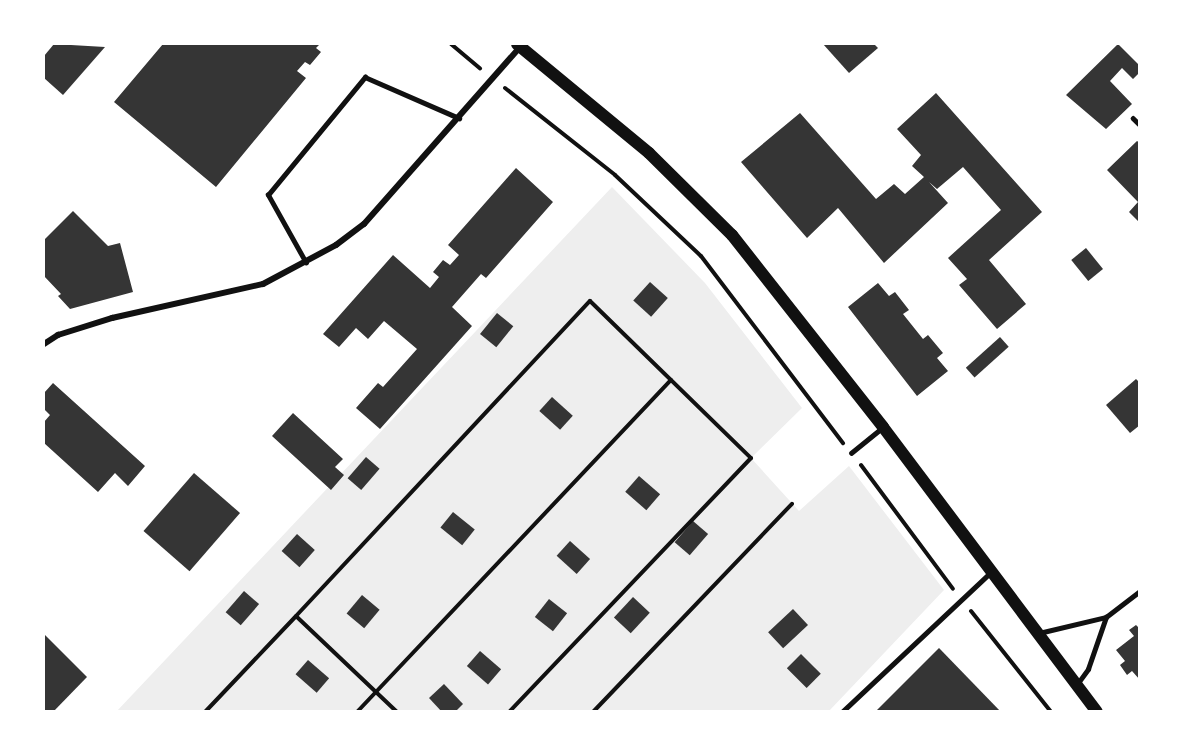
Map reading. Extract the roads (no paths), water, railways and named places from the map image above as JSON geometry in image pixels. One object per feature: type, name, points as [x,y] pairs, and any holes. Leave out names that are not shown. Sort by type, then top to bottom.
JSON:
[{"type":"main road","points":[[518,45],[701,201],[765,274],[1097,711]]},
{"type":"street","points":[[44,344],[58,335],[112,318],[263,284],[306,264],[364,224],[493,79],[518,45]]},
{"type":"lane","points":[[306,264],[268,195],[365,77],[459,118]]},
{"type":"lane","points":[[1133,118],[1140,124]]},
{"type":"lane","points":[[851,453],[883,427]]},
{"type":"lane","points":[[842,711],[960,598],[992,571]]},
{"type":"lane","points":[[1038,633],[1054,626],[1106,617],[1140,591]]},
{"type":"lane","points":[[1076,684],[1088,669],[1106,617]]}]
